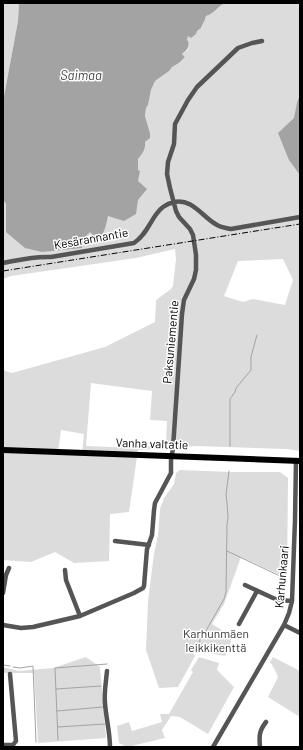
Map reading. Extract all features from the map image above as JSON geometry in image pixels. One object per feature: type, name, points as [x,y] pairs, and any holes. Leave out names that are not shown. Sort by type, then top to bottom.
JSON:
[{"type":"main road","name":"Vanha valtatie","points":[[3,450],[298,460]]},
{"type":"street","name":"Paksuniementie","points":[[80,616],[143,588],[148,545],[152,535],[155,503],[171,473],[182,314],[184,300],[194,279],[196,262],[193,235],[190,229],[179,217],[167,174],[168,162],[174,144],[175,124],[197,87],[238,48],[252,42],[262,41]]},
{"type":"street","points":[[174,202],[180,201],[191,205],[212,222],[225,228],[300,217]]},
{"type":"street","name":"Kesärannantie","points":[[3,263],[31,257],[51,257],[134,243],[143,235],[160,210],[164,206],[174,202]]},
{"type":"street","name":"Karhunkaari","points":[[213,747],[284,625],[289,613],[292,601],[298,520],[298,460]]},
{"type":"street","points":[[115,541],[148,545]]},
{"type":"street","points":[[3,593],[6,575],[9,568]]},
{"type":"street","points":[[3,625],[21,628],[33,627],[80,616],[66,580],[65,570]]},
{"type":"street","points":[[245,585],[278,600],[292,601]]},
{"type":"street","points":[[239,624],[257,591]]},
{"type":"street","points":[[284,625],[300,633]]},
{"type":"street","points":[[108,671],[105,703],[110,747]]},
{"type":"street","points":[[3,745],[13,744],[16,741],[10,674]]},
{"type":"street","points":[[260,747],[259,734],[261,728],[266,722]]},
{"type":"green space","points":[[3,3],[19,3],[18,21],[3,102]]},
{"type":"green space","points":[[297,3],[300,6],[300,451],[287,449],[196,446],[138,450],[129,512],[110,514],[109,561],[74,563],[55,552],[31,562],[3,560],[3,370],[12,373],[105,347],[155,322],[156,300],[173,286],[176,259],[175,249],[136,258],[11,276],[3,279],[3,109],[138,159],[150,133],[145,116],[151,90],[155,81],[185,57],[182,54],[188,50],[189,45],[186,40],[188,36],[201,28],[206,16],[211,14],[223,4]],"holes":[[[283,259],[293,280],[285,305],[253,299],[243,302],[224,296],[238,261]],[[91,383],[152,391],[150,420],[167,421],[166,445],[137,448],[86,446]],[[61,430],[84,434],[82,453],[58,452]]]},
{"type":"green space","name":"Karhunmäen leikkikenttä","points":[[180,470],[280,472],[288,478],[287,578],[241,557],[224,604],[212,624],[231,636],[231,642],[227,653],[225,656],[214,654],[197,645],[192,651],[195,656],[178,687],[159,688],[146,650],[148,601],[158,535],[160,509],[164,498],[174,484],[176,473]]},
{"type":"green space","points":[[86,657],[100,667],[106,738],[38,743],[34,673],[3,673],[3,667],[19,671],[53,668]]},
{"type":"green space","points":[[199,657],[219,663],[217,670],[234,687],[208,734],[180,717],[171,716],[162,730],[165,738],[127,747],[119,743],[117,726],[129,722],[132,731],[162,722],[160,714],[169,714],[193,672],[191,670]]},
{"type":"green space","points":[[273,657],[300,671],[300,717],[268,697],[278,677],[270,662]]},
{"type":"water","name":"Saimaa","points":[[19,3],[225,3],[206,16],[201,28],[196,34],[191,38],[188,36],[187,40],[189,43],[187,50],[182,54],[185,57],[155,81],[151,90],[145,116],[150,138],[145,142],[144,149],[138,159],[138,170],[140,171],[138,181],[147,189],[138,200],[136,214],[124,221],[108,216],[102,235],[97,239],[90,232],[84,238],[82,248],[42,252],[25,248],[6,232],[6,204],[3,199],[3,102],[18,21]]},
{"type":"water","points":[[300,94],[300,175],[289,160],[278,133],[294,118]]},
{"type":"waterway","points":[[230,446],[230,399],[236,388],[251,370],[251,357],[257,335]]},
{"type":"waterway","points":[[199,647],[200,639],[224,599],[226,592],[228,518],[226,495],[229,471]]},
{"type":"waterway","points":[[227,551],[282,577]]},
{"type":"waterway","points":[[58,740],[55,668],[107,664]]},
{"type":"waterway","points":[[3,665],[10,666]]},
{"type":"waterway","points":[[13,667],[20,668],[33,666],[36,742]]},
{"type":"waterway","points":[[56,689],[101,686]]},
{"type":"waterway","points":[[57,711],[103,707]]},
{"type":"waterway","points":[[58,727],[105,724]]},
{"type":"railway","points":[[3,271],[300,224]]}]
